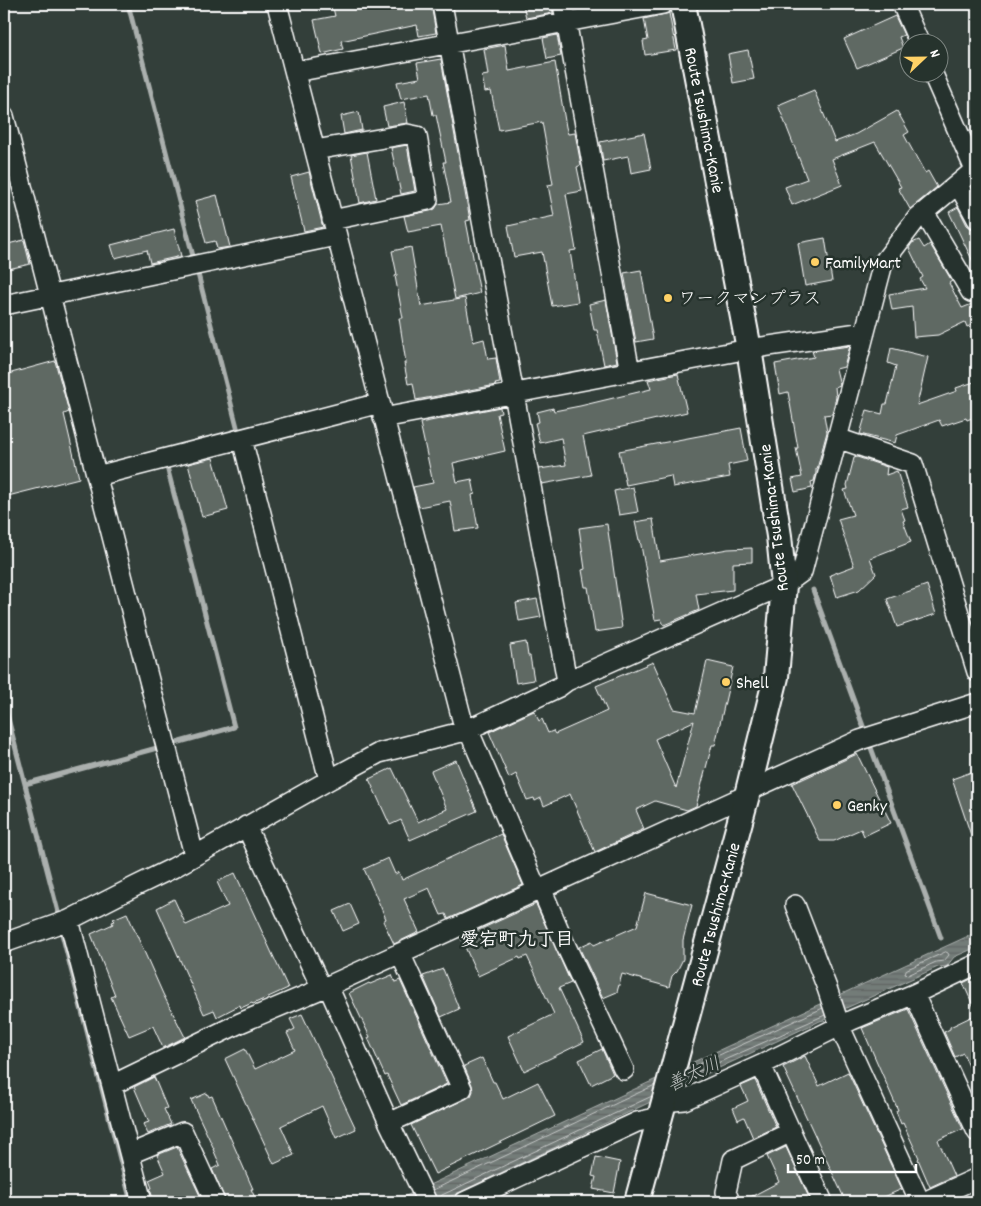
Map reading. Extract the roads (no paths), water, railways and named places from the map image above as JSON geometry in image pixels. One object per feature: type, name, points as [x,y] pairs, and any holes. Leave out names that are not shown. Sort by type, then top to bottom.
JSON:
[{"type":"main road","name":"Route Tsushima-Kanie","points":[[637,1202],[747,793],[776,677],[784,585],[779,536],[749,349],[683,4]]},
{"type":"street","points":[[277,4],[316,150],[381,410],[467,730],[624,1070]]},
{"type":"street","points":[[442,4],[567,681]]},
{"type":"street","points":[[294,68],[306,70],[449,44],[565,13],[663,4]]},
{"type":"street","points":[[902,4],[915,32]]},
{"type":"street","points":[[565,13],[630,372]]},
{"type":"street","points":[[4,943],[69,920],[173,868],[379,753],[467,730],[559,687],[567,681],[784,585],[802,572],[883,263],[918,217],[976,170],[936,82]]},
{"type":"street","points":[[4,116],[194,855]]},
{"type":"street","points":[[4,305],[50,296],[334,228],[428,200],[417,136],[406,134],[316,150]]},
{"type":"street","points":[[958,184],[977,219]]},
{"type":"street","points":[[924,212],[971,292],[977,288]]},
{"type":"street","points":[[96,476],[242,439],[381,410],[514,393],[749,349],[865,332]]},
{"type":"street","points":[[837,438],[913,464],[977,672]]},
{"type":"street","points":[[242,439],[329,780]]},
{"type":"street","points":[[112,1085],[240,1023],[328,986],[869,738],[977,703]]},
{"type":"street","points":[[246,826],[319,983],[328,986],[423,1194]]},
{"type":"street","points":[[795,905],[840,1024],[922,1202],[977,1178]]},
{"type":"street","points":[[69,920],[142,1202]]},
{"type":"street","points":[[389,1123],[462,1090],[400,953]]},
{"type":"street","points":[[464,1202],[662,1109],[761,1065],[840,1024],[914,994],[977,964]]},
{"type":"street","points":[[914,994],[977,1132]]},
{"type":"street","points":[[761,1065],[823,1202]]},
{"type":"street","points":[[130,1154],[183,1132],[215,1202]]},
{"type":"street","points":[[730,1202],[726,1192],[733,1160],[791,1132]]},
{"type":"water","name":"善太川","points":[[977,932],[977,947],[954,957],[947,966],[938,967],[835,1013],[831,1018],[820,1021],[678,1087],[661,1097],[439,1202],[393,1202],[667,1074]]},
{"type":"waterway","points":[[128,4],[194,260]]},
{"type":"waterway","points":[[198,274],[238,431],[233,432]]},
{"type":"waterway","points":[[166,463],[234,727],[176,743]]},
{"type":"waterway","points":[[813,590],[941,938]]},
{"type":"waterway","points":[[4,703],[58,912]]},
{"type":"waterway","points":[[25,784],[157,748]]},
{"type":"waterway","points":[[61,930],[131,1202]]},
{"type":"place","name":"FamilyMart","points":[[815,262]]},
{"type":"place","name":"ワークマンプラス","points":[[668,298]]},
{"type":"place","name":"Shell","points":[[726,682]]},
{"type":"place","name":"Genky","points":[[837,805]]},
{"type":"district","name":"愛宕町九丁目","points":[[517,938]]}]
